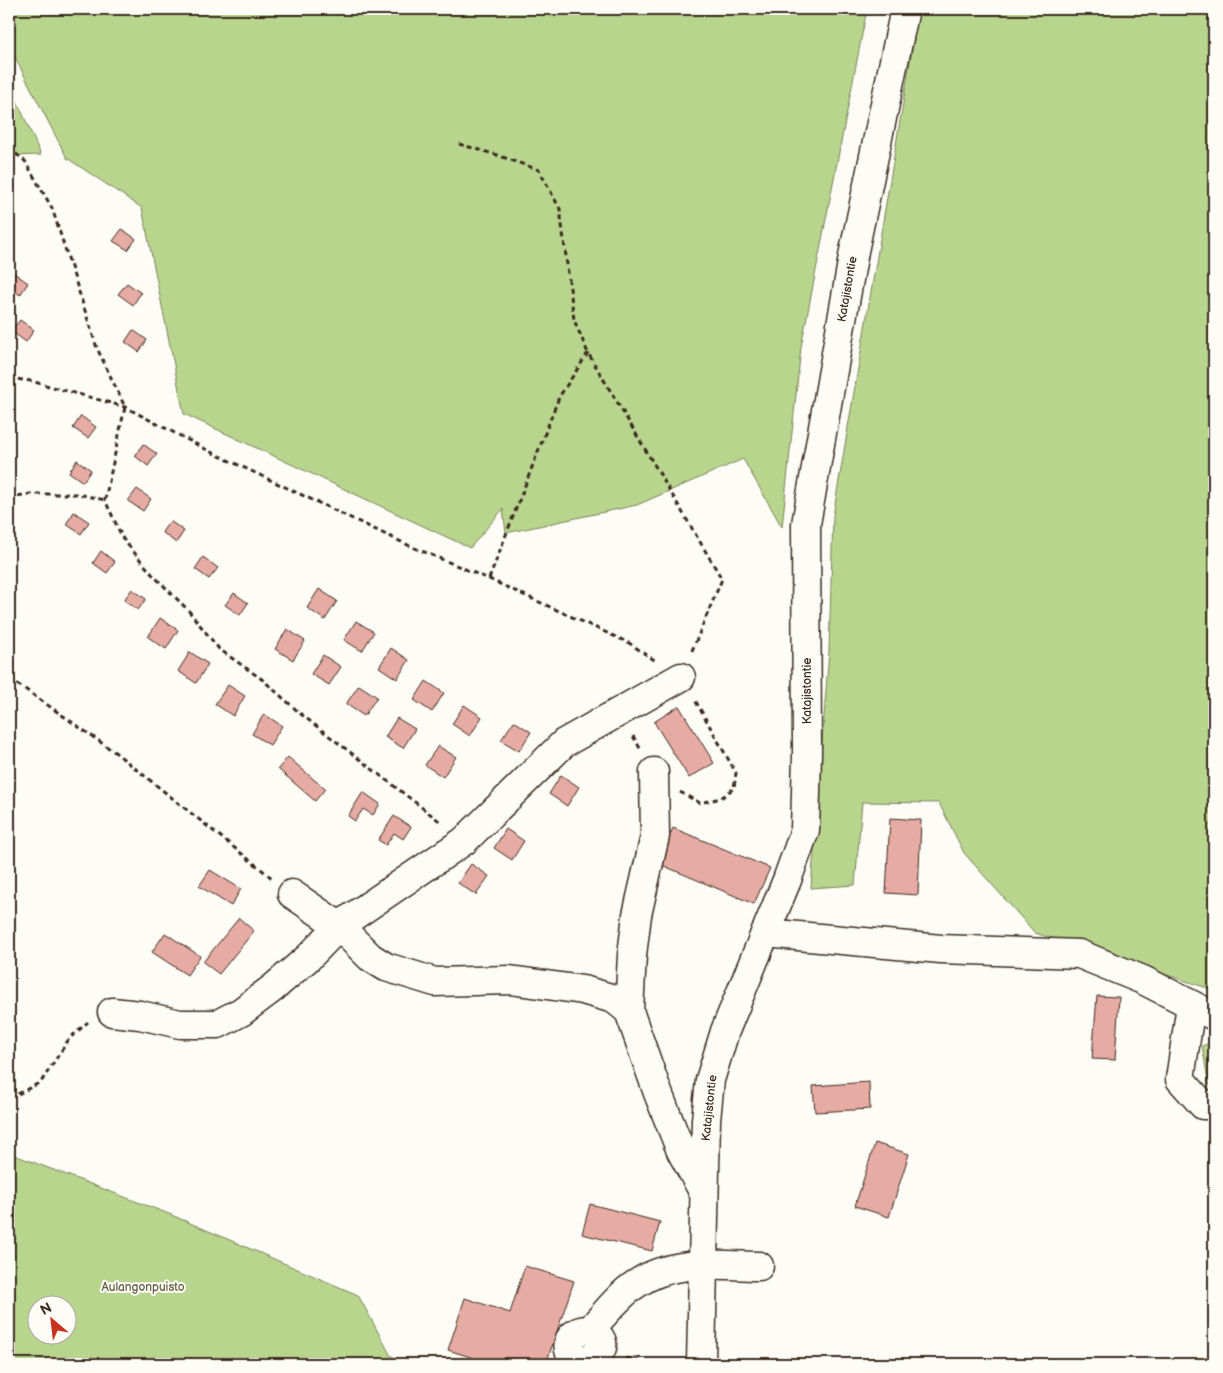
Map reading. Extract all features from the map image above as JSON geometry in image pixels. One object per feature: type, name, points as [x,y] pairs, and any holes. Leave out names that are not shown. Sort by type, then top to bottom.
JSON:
[{"type":"street","name":"Katajistontie","points":[[701,1364],[706,1120],[710,1080],[725,1031],[787,880],[805,830],[807,754],[806,524],[854,251],[905,9]]},
{"type":"street","points":[[112,1012],[140,1015],[180,1024],[218,1024],[241,1012],[309,957],[339,926],[464,841],[564,743],[681,677]]},
{"type":"street","points":[[654,772],[655,836],[637,915],[632,955],[629,1011],[681,1151],[704,1194]]},
{"type":"street","points":[[292,894],[339,926],[370,957],[386,966],[435,982],[510,980],[583,990],[614,999],[629,1011]]},
{"type":"street","points":[[765,933],[940,950],[1079,954],[1144,980],[1203,1011],[1180,1079],[1203,1105],[1214,1105]]},
{"type":"street","points":[[580,1363],[570,1354],[568,1349],[570,1339],[578,1331],[583,1329],[590,1330],[622,1295],[638,1283],[673,1267],[703,1265],[759,1266]]},
{"type":"path","points":[[459,144],[539,170],[560,209],[574,320],[588,353],[722,579],[681,677]]},
{"type":"path","points":[[9,148],[25,161],[52,208],[97,348],[124,407],[106,500],[123,539],[152,574],[188,610],[219,650],[263,680],[302,715],[464,841]]},
{"type":"path","points":[[9,378],[31,381],[124,407],[211,452],[410,546],[488,579],[559,397],[588,353]]},
{"type":"path","points":[[9,497],[31,494],[78,494],[106,500]]},
{"type":"path","points":[[9,680],[22,687],[116,753],[292,894]]},
{"type":"path","points":[[9,1094],[16,1095],[41,1082],[69,1039],[87,1022],[112,1012]]},
{"type":"green space","points":[[10,9],[867,9],[801,347],[782,527],[743,459],[637,505],[506,533],[503,509],[470,548],[184,414],[142,208],[67,158],[9,46]]},
{"type":"green space","points":[[919,9],[1214,9],[1214,990],[1035,933],[964,853],[939,803],[862,802],[855,885],[811,888],[829,651],[833,516]]},
{"type":"green space","points":[[9,86],[13,92],[41,155],[9,156]]},
{"type":"green space","points":[[1214,1041],[1214,1085],[1209,1085],[1202,1046]]},
{"type":"green space","name":"Aulangonpuisto","points":[[9,1153],[169,1214],[358,1295],[391,1356],[407,1364],[9,1364]]},
{"type":"building","points":[[122,229],[136,239],[128,250],[113,241]]},
{"type":"building","points":[[14,273],[28,283],[20,295],[9,287],[9,280]]},
{"type":"building","points":[[127,283],[141,293],[133,305],[118,294]]},
{"type":"building","points":[[20,320],[34,330],[26,342],[11,331]]},
{"type":"building","points":[[133,330],[147,340],[139,352],[125,342]]},
{"type":"building","points":[[81,416],[96,427],[88,438],[73,428]]},
{"type":"building","points":[[143,444],[157,454],[148,466],[135,456]]},
{"type":"building","points":[[77,460],[91,470],[83,482],[69,472]]},
{"type":"building","points":[[137,489],[151,499],[143,511],[128,501]]},
{"type":"building","points":[[74,512],[89,522],[81,534],[66,524]]},
{"type":"building","points":[[170,521],[184,531],[176,543],[162,532]]},
{"type":"building","points":[[101,551],[115,562],[107,573],[93,563]]},
{"type":"building","points":[[203,557],[218,568],[209,579],[195,569]]},
{"type":"building","points":[[132,589],[146,599],[138,610],[124,600]]},
{"type":"building","points":[[319,589],[337,601],[325,620],[307,608]]},
{"type":"building","points":[[234,593],[248,603],[240,615],[225,605]]},
{"type":"building","points":[[160,618],[178,630],[166,649],[148,637]]},
{"type":"building","points":[[356,621],[374,632],[362,651],[344,640]]},
{"type":"building","points":[[287,629],[305,641],[293,660],[275,649]]},
{"type":"building","points":[[391,648],[409,660],[397,679],[379,667]]},
{"type":"building","points":[[190,652],[208,664],[196,683],[178,671]]},
{"type":"building","points":[[323,655],[341,667],[329,685],[311,674]]},
{"type":"building","points":[[426,681],[444,693],[432,712],[414,700]]},
{"type":"building","points":[[228,685],[245,696],[233,716],[215,704]]},
{"type":"building","points":[[359,685],[377,697],[364,716],[346,704]]},
{"type":"building","points":[[464,705],[482,717],[470,736],[452,724]]},
{"type":"building","points":[[679,706],[714,763],[689,778],[654,722]]},
{"type":"building","points":[[264,714],[282,726],[270,745],[252,734]]},
{"type":"building","points":[[397,718],[415,729],[403,748],[385,737]]},
{"type":"building","points":[[514,721],[531,732],[519,751],[501,740]]},
{"type":"building","points":[[438,746],[456,757],[443,777],[425,765]]},
{"type":"building","points":[[288,757],[325,789],[315,801],[278,769]]},
{"type":"building","points":[[561,775],[579,787],[567,806],[549,794]]},
{"type":"building","points":[[363,792],[380,804],[373,815],[363,809],[355,821],[348,816]]},
{"type":"building","points":[[394,816],[411,827],[403,839],[394,833],[386,845],[378,840]]},
{"type":"building","points":[[890,818],[921,820],[918,895],[886,893]]},
{"type":"building","points":[[673,828],[770,868],[754,904],[657,863]]},
{"type":"building","points":[[506,829],[524,841],[512,860],[494,848]]},
{"type":"building","points":[[471,864],[489,876],[476,895],[458,883]]},
{"type":"building","points":[[210,870],[241,889],[231,906],[199,886]]},
{"type":"building","points":[[239,918],[254,931],[219,974],[203,962]]},
{"type":"building","points":[[165,933],[200,956],[187,975],[152,952]]},
{"type":"building","points":[[1097,996],[1119,997],[1115,1060],[1092,1059]]},
{"type":"building","points":[[869,1082],[870,1109],[815,1112],[813,1086]]},
{"type":"building","points":[[875,1143],[909,1154],[889,1217],[855,1206]]},
{"type":"building","points":[[590,1204],[660,1222],[652,1251],[582,1234]]},
{"type":"building","points":[[525,1266],[574,1281],[546,1364],[493,1364],[448,1350],[465,1298],[510,1313]]}]
